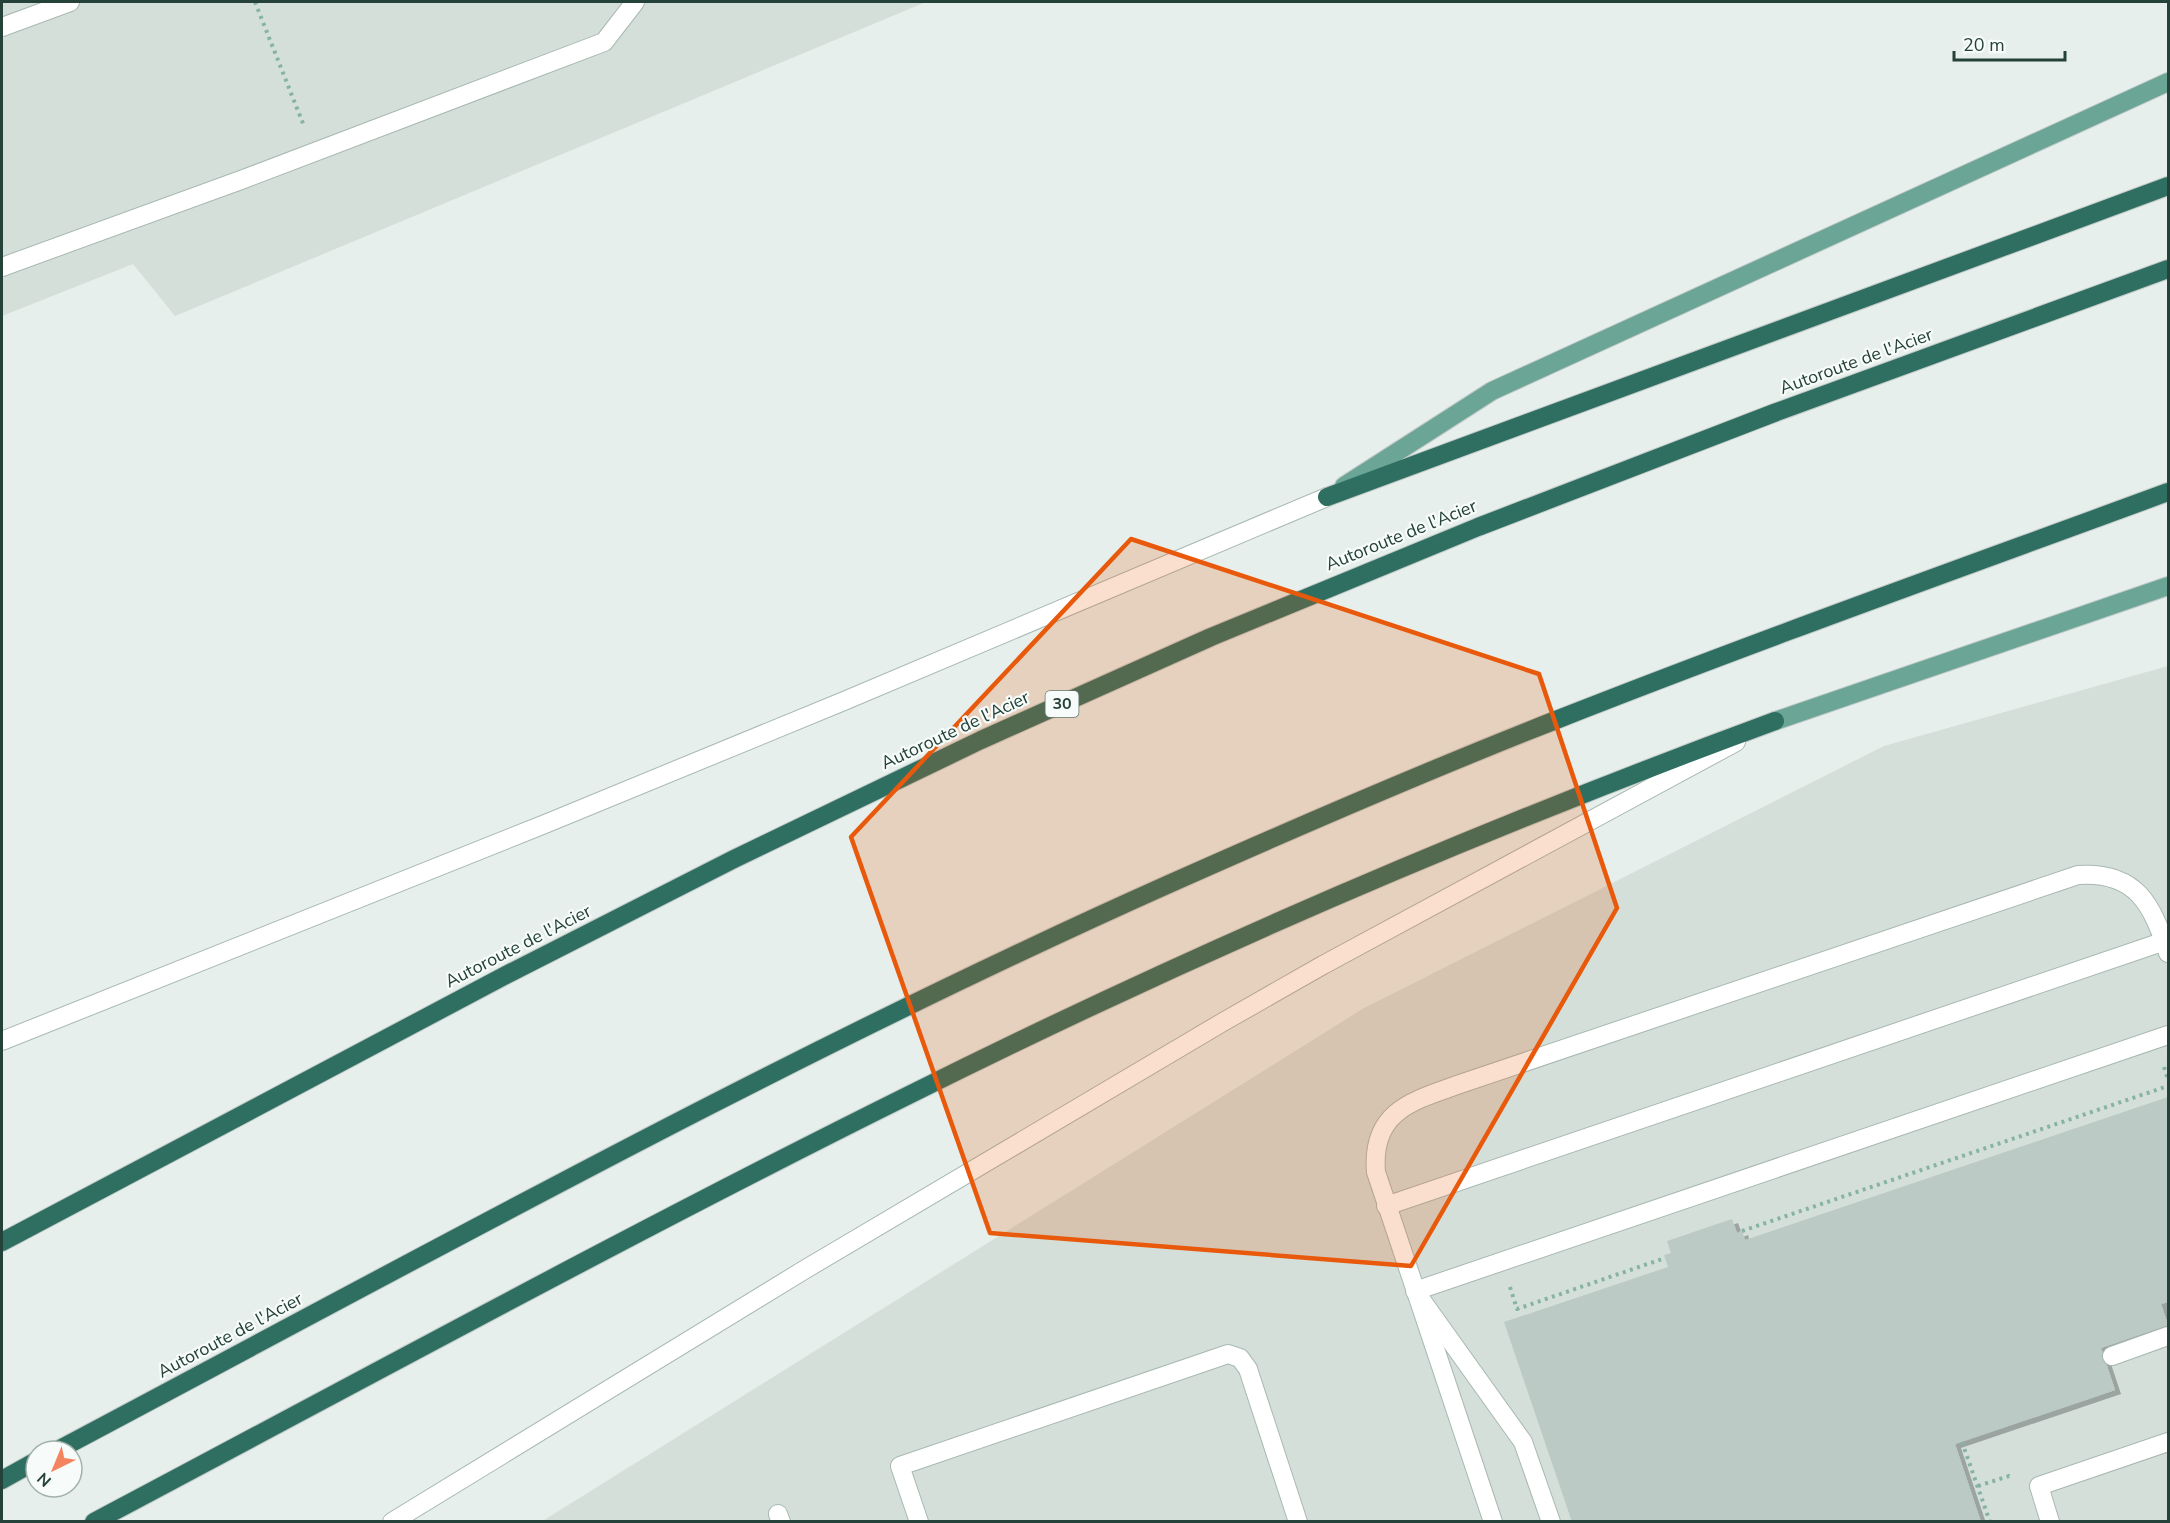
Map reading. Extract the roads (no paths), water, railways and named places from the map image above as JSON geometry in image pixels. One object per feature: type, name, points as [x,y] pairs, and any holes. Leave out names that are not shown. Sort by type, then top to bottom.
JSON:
[{"type":"highway","points":[[1327,497],[2169,186]]},
{"type":"highway","name":"Autoroute de l'Acier","points":[[2,1242],[506,975],[744,854],[991,735],[1211,637],[1478,527],[1763,417],[2169,269]]},
{"type":"highway","name":"Autoroute de l'Acier","points":[[79,1439],[541,1193],[818,1050],[1166,885],[1324,816],[1556,720],[1770,638],[2169,492]]},
{"type":"highway","points":[[94,1521],[619,1244],[908,1095],[1037,1033],[1285,919],[1461,843],[1674,758],[1775,721]]},
{"type":"highway","points":[[2,1480],[24,1468]]},
{"type":"main road","points":[[1327,497],[1492,391],[2169,82]]},
{"type":"main road","points":[[1775,721],[2169,586]]},
{"type":"street","points":[[2,27],[70,2]]},
{"type":"street","points":[[2,267],[604,42],[635,2]]},
{"type":"street","points":[[2,1041],[844,702],[1327,497]]},
{"type":"street","points":[[392,1521],[804,1270],[1223,1022],[1323,965],[1775,721]]},
{"type":"street","points":[[1386,1206],[2167,947],[2154,912],[2132,889],[2116,879],[2079,875],[1471,1080],[1411,1102],[1396,1112],[1380,1137],[1375,1160],[1379,1184],[1386,1206],[1492,1521]]},
{"type":"street","points":[[1415,1291],[2169,1035]]},
{"type":"street","points":[[1415,1291],[1522,1442],[1551,1521]]},
{"type":"street","points":[[2112,1356],[2169,1336]]},
{"type":"street","points":[[920,1521],[900,1466],[1228,1354],[1240,1358],[1248,1369],[1298,1521]]},
{"type":"street","points":[[2050,1521],[2039,1486],[2169,1442]]}]
